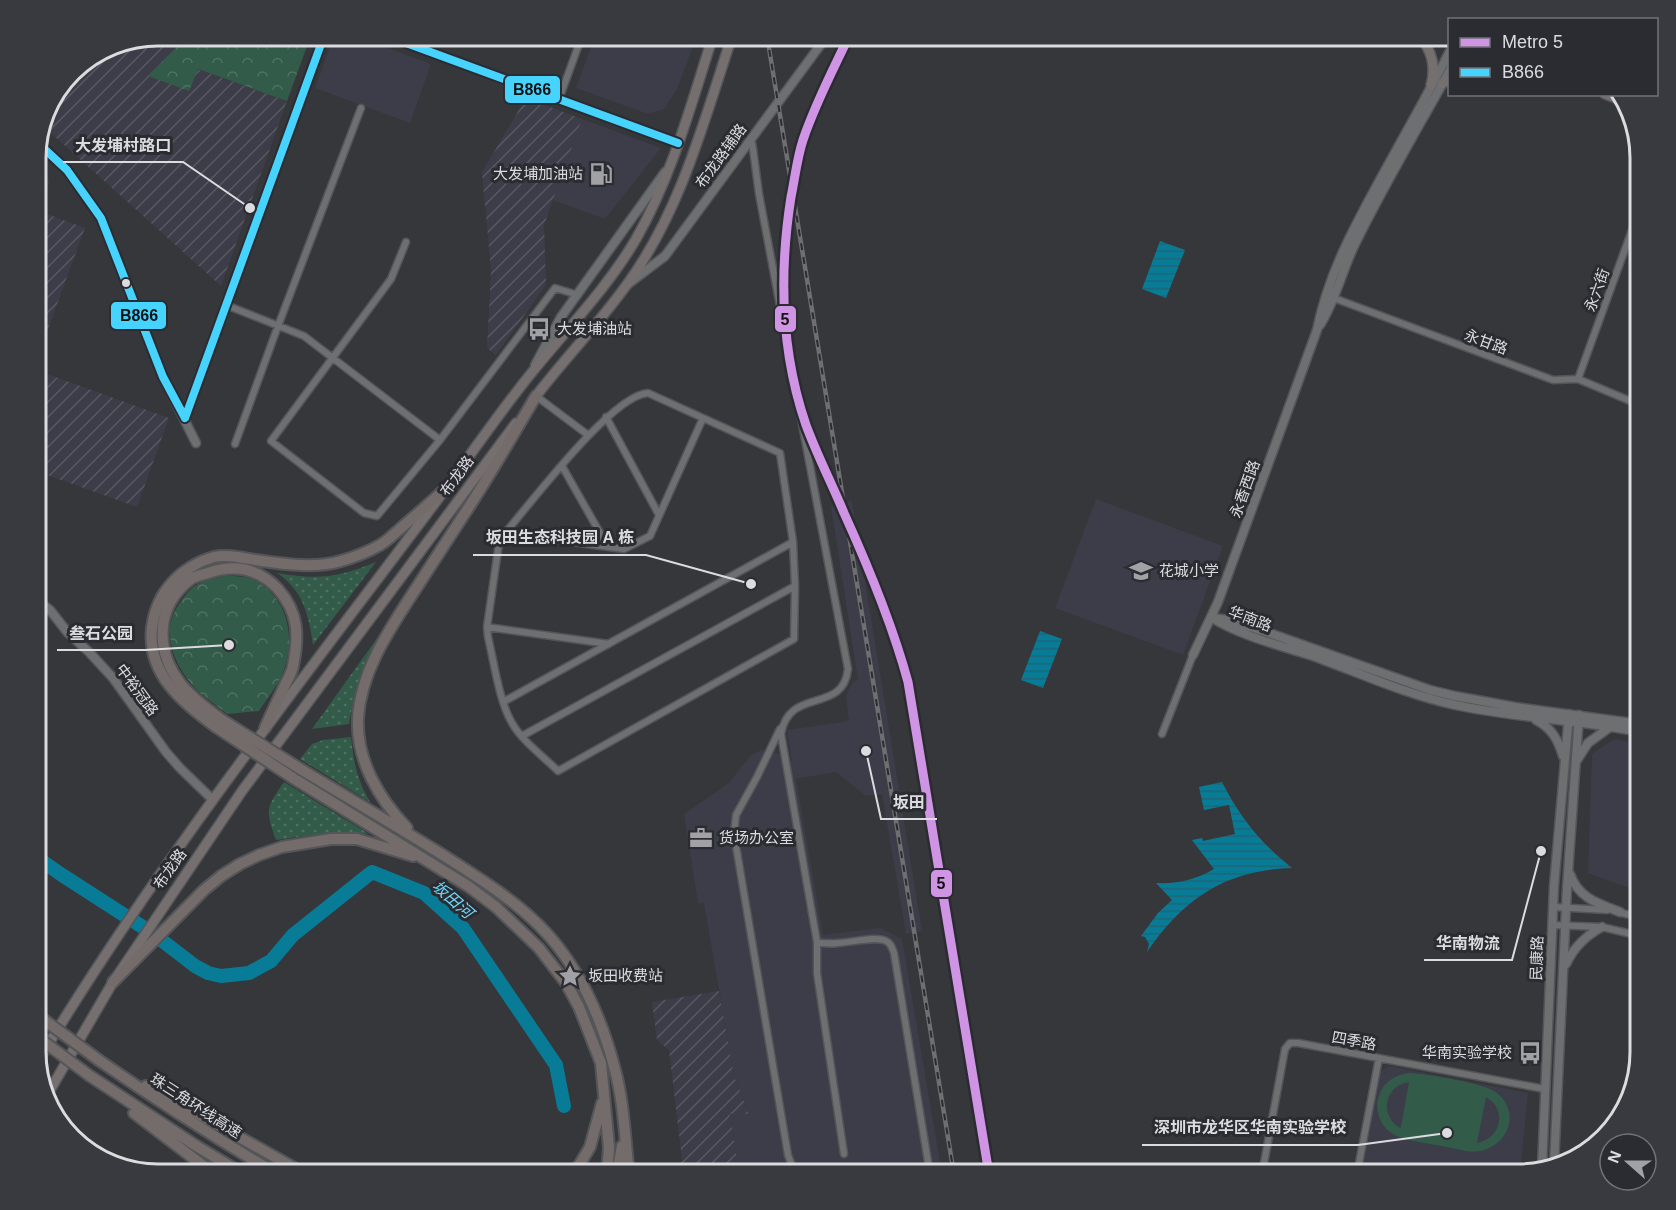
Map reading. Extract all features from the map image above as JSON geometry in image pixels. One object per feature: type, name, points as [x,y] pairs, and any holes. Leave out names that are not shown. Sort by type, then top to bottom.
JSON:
[{"type":"highway","points":[[417,839],[381,798],[364,761],[359,738],[360,701],[376,655],[390,628],[487,479],[536,396]]},
{"type":"highway","points":[[442,492],[381,544],[358,556],[338,562],[294,565],[233,556],[215,556],[198,563],[178,575],[163,593],[152,628],[153,652],[161,673],[173,692],[193,710],[297,774],[482,896],[539,948],[566,983],[579,1007],[601,1063],[609,1148],[608,1164]]},
{"type":"highway","points":[[219,724],[180,683],[169,664],[162,645],[162,627],[167,608],[192,578],[223,568],[241,569],[258,573],[273,584],[285,597],[293,611],[297,626],[293,669],[264,728]]},
{"type":"highway","points":[[297,774],[417,839],[481,880],[517,906],[550,938],[579,978],[607,1041],[616,1073],[628,1164]]},
{"type":"highway","points":[[113,982],[204,890],[221,876],[259,855],[282,847],[331,839],[357,839],[430,862]]},
{"type":"highway","name":"珠三角环线高速","points":[[47,1022],[125,1078],[220,1141],[260,1164]]},
{"type":"highway","points":[[47,1044],[90,1076],[226,1164]]},
{"type":"highway","points":[[90,1076],[156,1131],[203,1164]]},
{"type":"highway","points":[[125,1078],[153,1088],[287,1164]]},
{"type":"highway","points":[[580,1164],[590,1147],[604,1091]]},
{"type":"highway","points":[[619,1164],[624,1134]]},
{"type":"main road","points":[[185,418],[320,46]]},
{"type":"main road","name":"布龙路","points":[[47,1045],[117,937],[264,728],[527,378],[614,274],[647,217],[672,162],[710,46]]},
{"type":"main road","name":"布龙路","points":[[113,982],[242,791],[536,396],[628,284],[662,228],[684,178],[729,46]]},
{"type":"main road","name":"布龙路辅路","points":[[628,284],[665,256],[820,46]]},
{"type":"main road","points":[[1426,46],[1433,60],[1434,75],[1431,85]]},
{"type":"main road","name":"永香西路","points":[[1193,655],[1230,569],[1329,297],[1346,243],[1448,53]]},
{"type":"main road","name":"永香西路","points":[[1329,297],[1361,231],[1448,72]]},
{"type":"main road","points":[[1442,84],[1448,78]]},
{"type":"main road","points":[[47,151],[67,170],[101,218],[164,377],[196,443]]},
{"type":"main road","points":[[527,378],[561,317],[672,162]]},
{"type":"main road","name":"中裕冠路","points":[[47,608],[113,678],[166,752],[213,800]]},
{"type":"main road","name":"华南路","points":[[1211,617],[1227,627],[1405,691],[1454,705],[1530,717],[1630,723]]},
{"type":"main road","name":"华南路","points":[[1211,617],[1230,620],[1430,690],[1630,730]]},
{"type":"main road","points":[[1530,717],[1545,724],[1551,730],[1559,744],[1564,761]]},
{"type":"main road","name":"民康路","points":[[1542,1160],[1553,907],[1564,761],[1574,719]]},
{"type":"main road","name":"民康路","points":[[1554,1158],[1575,767],[1574,719]]},
{"type":"main road","points":[[1575,767],[1588,743],[1610,727]]},
{"type":"main road","points":[[1568,866],[1572,881],[1582,894],[1620,912]]},
{"type":"main road","points":[[1564,968],[1576,946],[1602,927]]},
{"type":"main road","points":[[52,1087],[113,982]]},
{"type":"main road","points":[[1544,1127],[1556,1128]]},
{"type":"street","points":[[414,46],[678,143]]},
{"type":"street","points":[[559,99],[578,46]]},
{"type":"street","points":[[235,444],[361,108]]},
{"type":"street","points":[[749,141],[752,143],[759,195],[848,669],[843,686],[837,692],[829,697],[800,705],[789,713],[736,815],[734,834],[791,1164]]},
{"type":"street","name":"永六街","points":[[1578,379],[1630,236]]},
{"type":"street","points":[[406,242],[391,279],[271,441],[364,513],[377,516],[440,440],[555,288],[578,295]]},
{"type":"street","name":"永甘路","points":[[1329,297],[1553,380],[1578,379],[1630,401]]},
{"type":"street","points":[[226,305],[304,336],[440,440]]},
{"type":"street","points":[[648,393],[780,453],[793,542],[794,639],[558,771],[511,722],[503,702],[487,627],[499,543],[588,435],[606,417],[631,399],[648,393]]},
{"type":"street","points":[[536,396],[588,435]]},
{"type":"street","points":[[606,417],[659,515]]},
{"type":"street","points":[[506,533],[624,549],[650,536],[704,418]]},
{"type":"street","points":[[562,466],[608,547]]},
{"type":"street","points":[[503,702],[793,542]]},
{"type":"street","points":[[522,736],[795,586]]},
{"type":"street","points":[[487,627],[609,644]]},
{"type":"street","points":[[1162,734],[1193,655]]},
{"type":"street","points":[[783,723],[782,744],[817,942],[817,973],[844,1154]]},
{"type":"street","points":[[1553,907],[1630,914]]},
{"type":"street","points":[[1552,925],[1602,927],[1630,934]]},
{"type":"street","points":[[817,942],[838,944],[879,939],[891,945],[928,1164]]},
{"type":"street","name":"四季路","points":[[1264,1164],[1287,1046],[1294,1042],[1545,1089]]},
{"type":"street","points":[[1359,1164],[1379,1058]]},
{"type":"shaded area","points":[[178,46],[149,76],[197,69],[287,101],[221,286],[49,132],[61,102],[79,79],[102,61],[122,52],[144,47]]},
{"type":"shaded area","points":[[330,46],[383,46],[431,64],[410,123],[315,88]]},
{"type":"shaded area","points":[[591,46],[693,46],[677,89],[664,109],[648,114],[576,88]]},
{"type":"shaded area","points":[[526,98],[582,119],[544,225],[546,285],[496,355],[487,348],[491,270],[482,172]]},
{"type":"shaded area","name":"大发埔加油站","points":[[582,119],[661,148],[605,219],[553,200]]},
{"type":"shaded area","points":[[47,214],[85,228],[47,332]]},
{"type":"shaded area","points":[[47,374],[169,418],[137,507],[47,475]]},
{"type":"shaded area","name":"花城小学","points":[[1096,499],[1223,546],[1183,655],[1055,608]]},
{"type":"shaded area","points":[[852,501],[922,931],[906,934],[882,794],[866,796],[836,772],[796,779],[823,935],[880,928],[902,939],[940,1164],[738,1164],[730,1113],[749,1113],[734,1076],[704,903],[698,903],[684,814],[729,783],[750,756],[761,750],[779,754],[792,761],[787,730],[849,721],[846,695],[853,682],[858,680],[831,506]]},
{"type":"shaded area","points":[[1614,739],[1630,742],[1630,888],[1588,873],[1592,754]]},
{"type":"shaded area","points":[[719,991],[734,1076],[749,1114],[730,1114],[738,1164],[680,1164],[682,1160],[669,1050],[657,1040],[652,1002]]},
{"type":"shaded area","points":[[1389,1066],[1528,1093],[1521,1164],[1364,1164],[1381,1071]]},
{"type":"green space","points":[[178,46],[307,46],[287,101],[198,69],[189,91],[148,76]]},
{"type":"green space","points":[[376,562],[313,645],[307,614],[299,595],[277,573],[327,576]]},
{"type":"green space","points":[[224,576],[245,577],[267,588],[275,597],[286,618],[289,642],[285,667],[259,711],[227,714],[192,685],[184,675],[173,652],[170,628],[179,604],[195,586]]},
{"type":"green space","points":[[378,637],[360,679],[349,724],[312,729]]},
{"type":"green space","points":[[351,737],[357,771],[370,802],[300,759],[312,744],[323,740]]},
{"type":"green space","points":[[284,782],[369,834],[322,834],[276,840],[270,822],[269,809]]},
{"type":"green space","points":[[1404,1074],[1441,1077],[1491,1089],[1505,1103],[1509,1113],[1506,1133],[1490,1148],[1479,1151],[1466,1151],[1394,1135],[1380,1119],[1377,1102],[1387,1083],[1394,1077]],"holes":[[[1409,1082],[1401,1127],[1400,1128],[1389,1116],[1387,1102],[1394,1089]],[[1486,1097],[1497,1109],[1499,1123],[1492,1136],[1477,1143]]]},
{"type":"water","points":[[1160,241],[1185,250],[1166,298],[1142,289]]},
{"type":"water","points":[[1040,631],[1062,639],[1043,688],[1021,680]]},
{"type":"water","points":[[1222,782],[1252,829],[1292,868],[1247,874],[1209,890],[1176,916],[1147,952],[1149,944],[1145,937],[1141,936],[1158,913],[1172,900],[1156,883],[1186,880],[1214,869],[1192,840],[1202,838],[1203,841],[1235,834],[1229,805],[1204,810],[1199,787]]},
{"type":"waterway","name":"坂田河","points":[[47,865],[152,933]]},
{"type":"waterway","name":"坂田河","points":[[160,939],[195,966],[208,973],[221,976],[249,973],[271,961],[293,935],[372,872],[424,893],[463,928],[556,1065],[564,1106]]},
{"type":"railway","points":[[769,46],[952,1164]]},
{"type":"metro line","name":"5","points":[[844,46],[824,87],[803,140],[791,197],[784,283],[787,341],[791,369],[806,425],[879,596],[908,682],[987,1164]]},
{"type":"transit line","name":"B866","points":[[185,418],[320,46]]},
{"type":"transit line","name":"B866","points":[[414,46],[678,143]]},
{"type":"transit line","name":"B866","points":[[47,151],[67,170],[101,218],[163,377],[185,418]]},
{"type":"place","name":"大发埔加油站","points":[[601,174]]},
{"type":"place","name":"大发埔村路口","points":[[250,208]]},
{"type":"place","name":"大发埔油站","points":[[539,329]]},
{"type":"place","name":"花城小学","points":[[1141,571]]},
{"type":"place","name":"坂田生态科技园 A 栋","points":[[751,584]]},
{"type":"place","name":"叁石公园","points":[[229,645]]},
{"type":"place","name":"坂田","points":[[866,751]]},
{"type":"place","name":"货场办公室","points":[[701,838]]},
{"type":"place","name":"华南物流","points":[[1541,851]]},
{"type":"place","name":"坂田收费站","points":[[570,976]]},
{"type":"place","name":"华南实验学校","points":[[1530,1053]]},
{"type":"place","name":"深圳市龙华区华南实验学校","points":[[1447,1133]]}]
